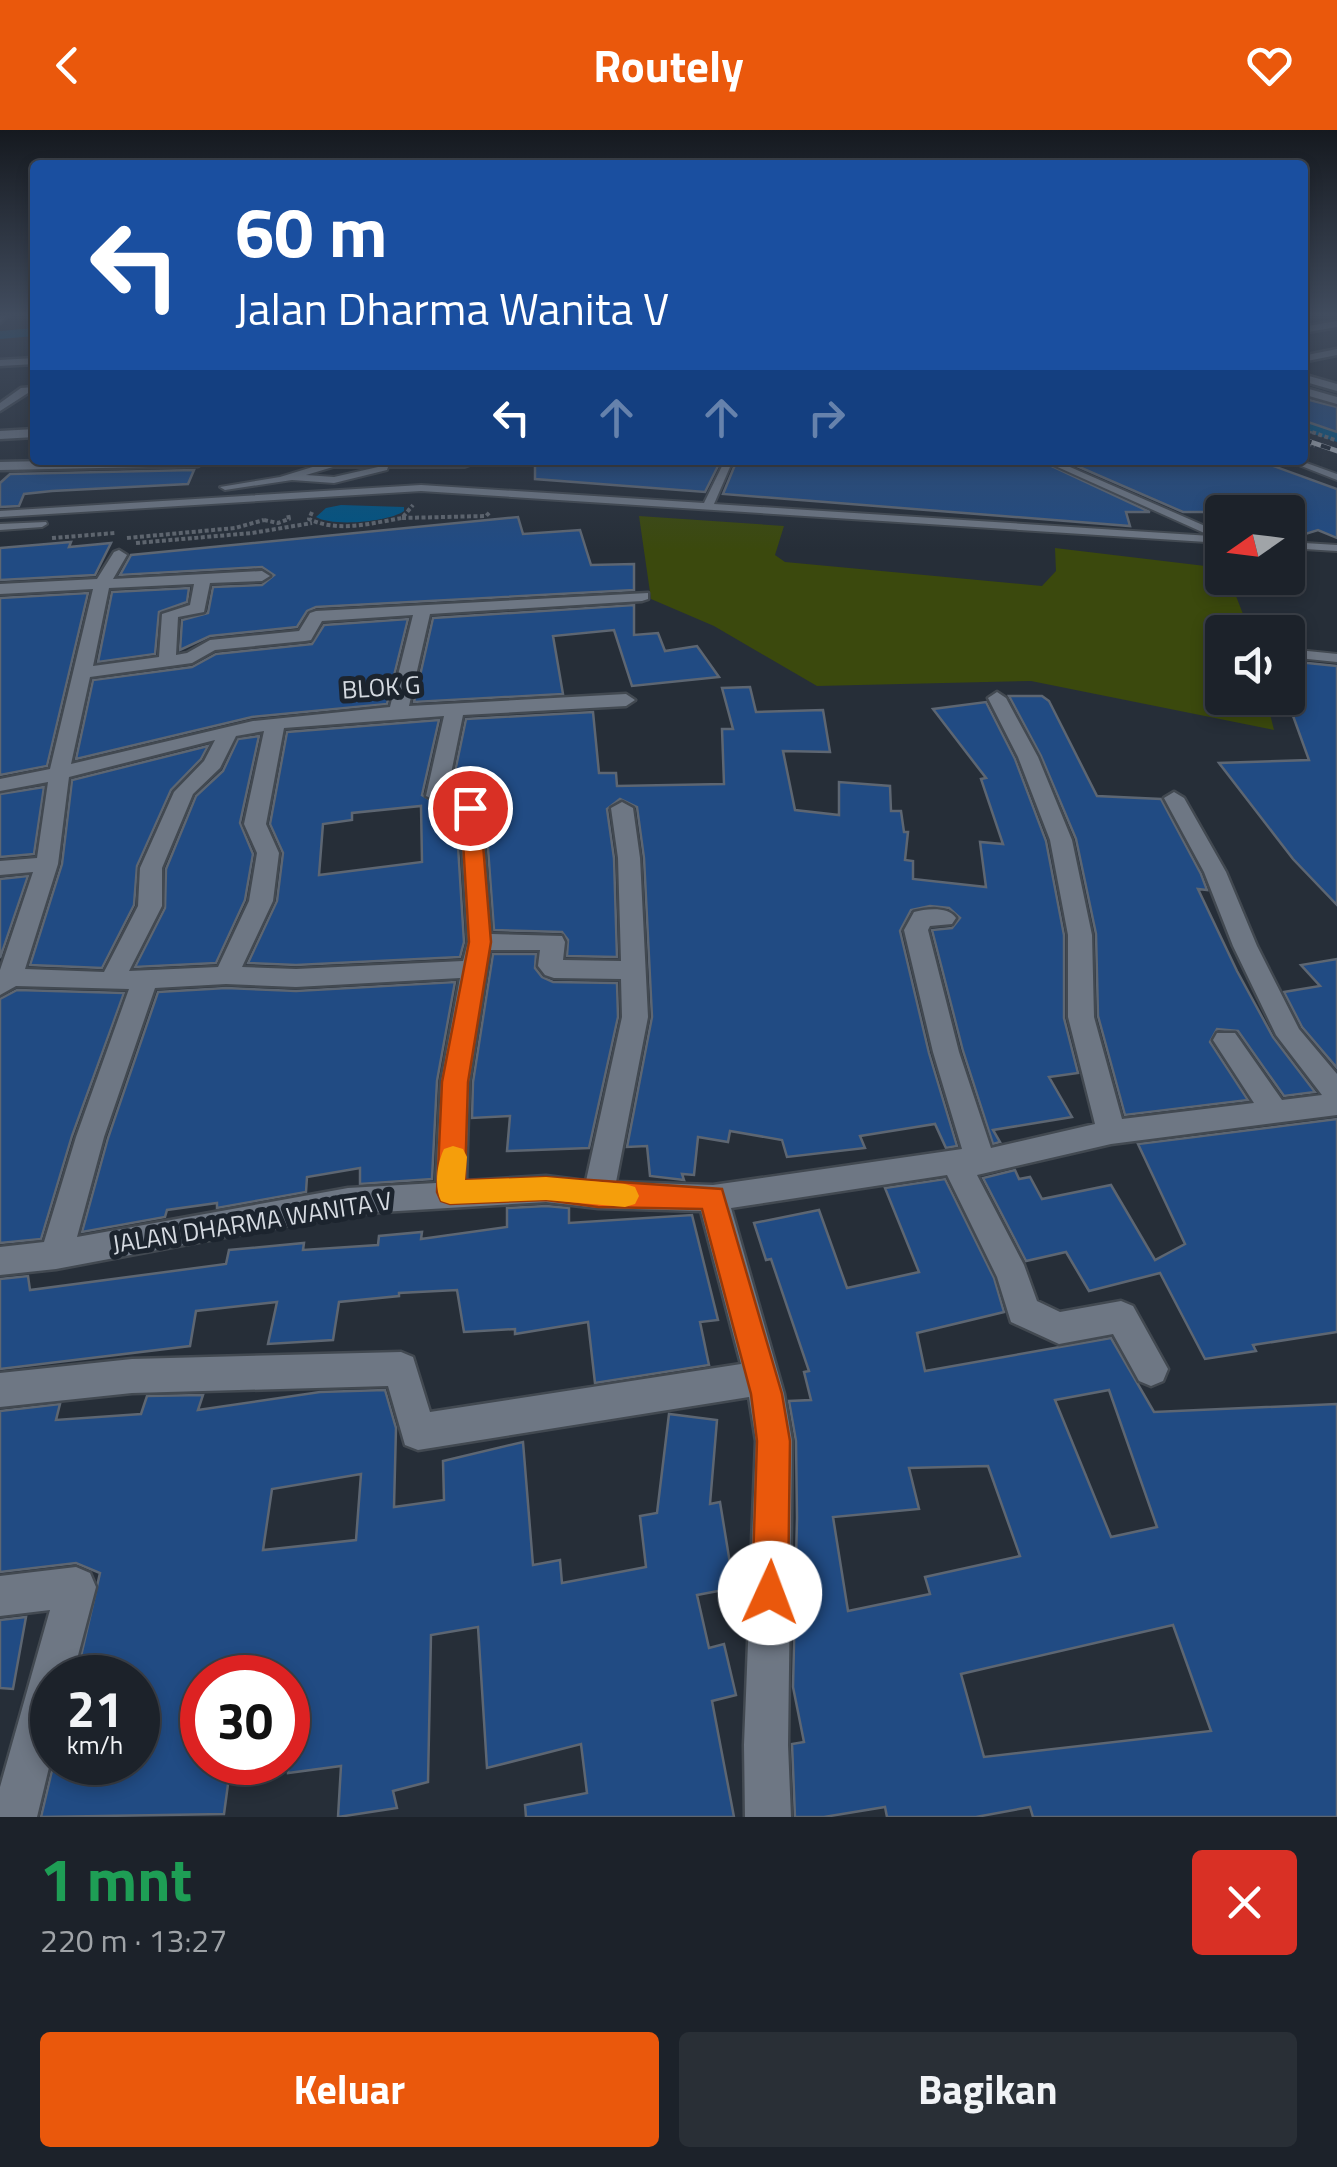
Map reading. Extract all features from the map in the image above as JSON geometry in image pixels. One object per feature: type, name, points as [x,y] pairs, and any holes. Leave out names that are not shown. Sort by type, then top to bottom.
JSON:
[{"type":"street","points":[[1310,393],[1337,402]]},
{"type":"street","points":[[3,404],[30,402]]},
{"type":"street","points":[[0,435],[30,433]]},
{"type":"street","points":[[0,466],[31,465]]},
{"type":"street","points":[[120,548],[103,582],[59,775],[47,864],[5,982],[226,975],[296,978],[553,942],[550,966],[554,969],[632,970]]},
{"type":"street","points":[[0,589],[262,576]]},
{"type":"street","points":[[166,661],[170,614],[198,608],[203,580]]},
{"type":"street","points":[[84,672],[192,658],[210,644],[305,636],[316,616],[642,596]]},
{"type":"street","points":[[398,712],[422,607]]},
{"type":"street","points":[[997,698],[1028,756],[1062,840],[1080,935],[1081,1017],[1111,1132]]},
{"type":"street","points":[[455,710],[626,700]]},
{"type":"street","name":"BLOK G","points":[[0,785],[59,775],[229,731],[398,712],[455,710],[436,796],[470,808],[477,955]]},
{"type":"street","points":[[226,975],[261,901],[268,854],[255,824],[276,724]]},
{"type":"street","points":[[112,981],[150,906],[150,868],[184,792],[213,764],[229,731]]},
{"type":"street","points":[[1174,798],[1215,872],[1245,946],[1289,1035],[1337,1094]]},
{"type":"street","points":[[598,1195],[635,1017],[629,858],[622,808]]},
{"type":"street","points":[[0,868],[47,864]]},
{"type":"street","points":[[944,918],[922,918],[916,930],[968,1162],[1013,1274],[1023,1310],[1059,1328],[1122,1318],[1151,1368]]},
{"type":"street","points":[[450,1192],[455,1082],[477,955]]},
{"type":"street","points":[[56,1255],[90,1137],[145,979]]},
{"type":"street","points":[[1226,1040],[1275,1112]]},
{"type":"street","name":"JALAN DHARMA WANITA V","points":[[0,1261],[56,1255],[348,1201],[546,1189],[598,1195],[712,1198],[968,1162],[1111,1132],[1337,1104]]},
{"type":"street","points":[[712,1198],[762,1378],[774,1441],[766,1744],[768,1817]]},
{"type":"street","points":[[2,1396],[132,1376],[401,1369],[418,1432],[762,1378]]},
{"type":"street","points":[[0,1596],[76,1588],[14,1817]]},
{"type":"lane","points":[[312,465],[316,467]]},
{"type":"lane","points":[[0,504],[245,486],[291,477],[316,467],[349,465]]},
{"type":"lane","points":[[291,477],[334,480],[387,465]]},
{"type":"lane","points":[[708,504],[727,465]]},
{"type":"lane","points":[[1057,465],[1205,531]]},
{"type":"lane","points":[[1304,465],[1337,477]]},
{"type":"lane","points":[[438,488],[453,469]]},
{"type":"lane","points":[[0,514],[438,488],[1205,538]]},
{"type":"lane","points":[[42,524],[49,511],[70,499]]},
{"type":"lane","points":[[0,526],[243,508],[266,500]]},
{"type":"lane","points":[[1305,546],[1337,548]]},
{"type":"lane","points":[[1305,655],[1337,658]]},
{"type":"path","points":[[1308,431],[1335,440]]},
{"type":"path","points":[[1308,443],[1315,446]]},
{"type":"path","points":[[412,505],[432,508],[421,518]]},
{"type":"path","points":[[402,518],[453,518],[492,514],[458,508],[459,515],[453,518]]},
{"type":"path","points":[[120,548],[174,529],[248,526],[264,520]]},
{"type":"path","points":[[120,548],[126,544],[313,523]]},
{"type":"path","points":[[24,525],[14,540],[113,533],[120,534],[120,548]]},
{"type":"green space","points":[[639,516],[784,526],[775,555],[785,562],[1042,586],[1056,571],[1055,548],[1205,566],[1205,595],[1236,595],[1243,615],[1205,615],[1205,715],[1270,715],[1274,730],[1031,681],[817,686],[714,626],[651,599]]},
{"type":"water","points":[[404,507],[404,511],[360,522],[316,517],[326,508]]},
{"type":"building","points":[[1308,400],[1337,407],[1337,432],[1308,422]]},
{"type":"building","points":[[535,465],[718,465],[705,492],[535,479]]},
{"type":"building","points":[[735,465],[1050,465],[1150,512],[1126,512],[1130,526],[723,494]]},
{"type":"building","points":[[1075,465],[1271,465],[1337,489],[1337,538],[1318,530],[1305,534],[1305,495],[1205,495],[1203,512],[1183,512]]},
{"type":"building","points":[[194,470],[188,484],[24,494],[19,506],[0,507],[0,483],[10,474]]},
{"type":"building","points":[[518,517],[523,534],[580,530],[591,565],[634,564],[634,590],[316,607],[307,611],[297,627],[210,636],[180,650],[182,620],[208,613],[213,587],[262,585],[274,575],[262,567],[120,575],[131,555]]},
{"type":"building","points":[[71,542],[69,547],[111,543],[95,575],[0,580],[0,548]]},
{"type":"building","points":[[189,588],[187,602],[159,612],[155,654],[98,662],[112,592]]},
{"type":"building","points":[[88,593],[47,766],[0,775],[0,598]]},
{"type":"building","points":[[634,605],[634,635],[658,633],[665,651],[697,646],[719,677],[632,686],[614,630],[553,636],[563,694],[414,702],[433,618]]},
{"type":"building","points":[[408,619],[387,704],[252,717],[76,759],[93,680],[192,667],[216,654],[312,644],[324,625]]},
{"type":"building","points":[[1305,663],[1337,666],[1337,905],[1293,859],[1219,763],[1309,760],[1293,715],[1305,715]]},
{"type":"building","points":[[750,687],[756,712],[823,710],[830,752],[783,751],[795,810],[839,815],[839,782],[890,786],[891,811],[901,811],[904,832],[908,832],[905,860],[913,861],[913,879],[986,887],[980,842],[1003,844],[981,779],[986,778],[933,709],[986,702],[1015,759],[1046,841],[1064,935],[1064,1018],[1078,1073],[1049,1077],[1072,1117],[993,1130],[1000,1142],[993,1144],[963,1051],[932,930],[952,928],[960,918],[949,908],[930,906],[911,910],[900,931],[929,1053],[957,1146],[946,1148],[935,1124],[860,1136],[865,1148],[787,1157],[782,1140],[730,1131],[728,1142],[698,1137],[694,1175],[682,1174],[684,1180],[650,1176],[647,1146],[627,1147],[652,1017],[644,858],[637,807],[620,799],[607,809],[614,858],[617,957],[567,956],[568,940],[562,932],[494,930],[485,808],[451,791],[466,719],[593,712],[599,773],[616,773],[617,786],[724,784],[722,729],[733,729],[722,688]]},
{"type":"building","points":[[1009,696],[1042,696],[1049,701],[1097,796],[1161,799],[1201,874],[1207,890],[1198,889],[1237,971],[1273,1037],[1315,1092],[1284,1096],[1238,1031],[1217,1029],[1210,1042],[1248,1100],[1125,1115],[1098,1016],[1096,934],[1076,839],[1041,756]]},
{"type":"building","points":[[439,720],[422,795],[456,814],[464,942],[460,957],[296,965],[248,963],[277,901],[283,853],[270,824],[287,732]],"holes":[[[421,806],[422,862],[319,875],[323,824],[352,820],[352,813]]]},
{"type":"building","points":[[259,736],[240,823],[253,854],[245,900],[216,963],[135,967],[165,908],[166,869],[196,796],[223,771],[238,739]]},
{"type":"building","points":[[208,746],[201,759],[171,790],[137,866],[134,905],[102,968],[30,965],[62,864],[72,780]]},
{"type":"building","points":[[44,787],[34,854],[0,857],[0,794]]},
{"type":"building","points":[[28,876],[0,958],[0,879]]},
{"type":"building","points":[[493,954],[536,954],[535,968],[553,982],[617,983],[618,1017],[589,1148],[507,1151],[510,1116],[472,1118],[473,1082]]},
{"type":"building","points":[[1337,959],[1337,1068],[1302,1027],[1284,992],[1320,986],[1301,965]]},
{"type":"building","points":[[455,982],[437,1081],[432,1179],[360,1184],[360,1168],[307,1177],[306,1192],[217,1208],[217,1203],[167,1210],[165,1217],[82,1232],[108,1138],[158,992],[226,988],[296,991]]},
{"type":"building","points":[[17,990],[124,993],[72,1136],[41,1239],[0,1243],[0,999]]},
{"type":"building","points":[[1337,1119],[1337,1332],[1253,1345],[1256,1351],[1205,1359],[1160,1273],[1089,1291],[1066,1252],[1026,1261],[983,1178],[1015,1170],[1019,1179],[1030,1177],[1042,1199],[1111,1185],[1155,1260],[1185,1244],[1138,1144]]},
{"type":"building","points":[[945,1179],[994,1278],[1004,1312],[917,1333],[925,1371],[1111,1338],[1154,1412],[1337,1404],[1337,1817],[1033,1817],[1030,1807],[976,1817],[887,1817],[885,1807],[824,1817],[795,1817],[792,1744],[804,1742],[793,1687],[796,1441],[789,1401],[811,1400],[804,1372],[809,1371],[771,1259],[766,1260],[754,1223],[819,1210],[847,1288],[919,1272],[885,1188]],"holes":[[[1109,1390],[1157,1527],[1111,1537],[1055,1400]],[[988,1466],[1020,1556],[925,1577],[930,1594],[848,1611],[833,1517],[919,1509],[909,1468]],[[1173,1625],[1211,1731],[984,1757],[961,1674]]]},
{"type":"building","points":[[507,1208],[569,1208],[569,1223],[692,1215],[718,1320],[700,1322],[709,1365],[595,1383],[588,1322],[515,1334],[515,1329],[464,1332],[457,1290],[339,1302],[333,1340],[268,1344],[277,1302],[196,1311],[190,1346],[0,1369],[0,1279],[28,1276],[30,1290],[226,1264],[229,1250],[304,1243],[303,1250],[378,1245],[379,1236],[422,1232],[421,1239],[507,1227]]},
{"type":"building","points":[[385,1390],[396,1428],[394,1507],[444,1500],[443,1461],[523,1442],[533,1565],[560,1560],[562,1583],[646,1567],[640,1516],[657,1513],[669,1414],[717,1420],[710,1504],[720,1502],[734,1588],[697,1595],[709,1648],[724,1644],[736,1695],[712,1701],[734,1817],[526,1817],[525,1805],[587,1793],[581,1744],[487,1768],[478,1627],[431,1635],[428,1782],[393,1791],[397,1808],[338,1817],[341,1766],[310,1770],[310,1655],[180,1655],[180,1785],[228,1785],[224,1814],[41,1817],[49,1785],[160,1785],[160,1655],[81,1655],[100,1573],[76,1563],[0,1572],[0,1411],[60,1404],[56,1420],[141,1414],[147,1396],[203,1395],[198,1410],[320,1392]],"holes":[[[361,1474],[356,1540],[263,1550],[272,1489]]]},
{"type":"building","points":[[26,1617],[13,1689],[0,1688],[0,1620]]},
{"type":"waterway","points":[[1308,427],[1337,437]]},
{"type":"railway","points":[[1308,441],[1337,451]]},
{"type":"slow traffic","points":[[453,1157],[450,1192],[546,1189],[625,1196]]},
{"type":"route","points":[[470,808],[480,942],[455,1082],[450,1192],[546,1189],[598,1195],[712,1198],[766,1394],[774,1441],[770,1593]]}]
